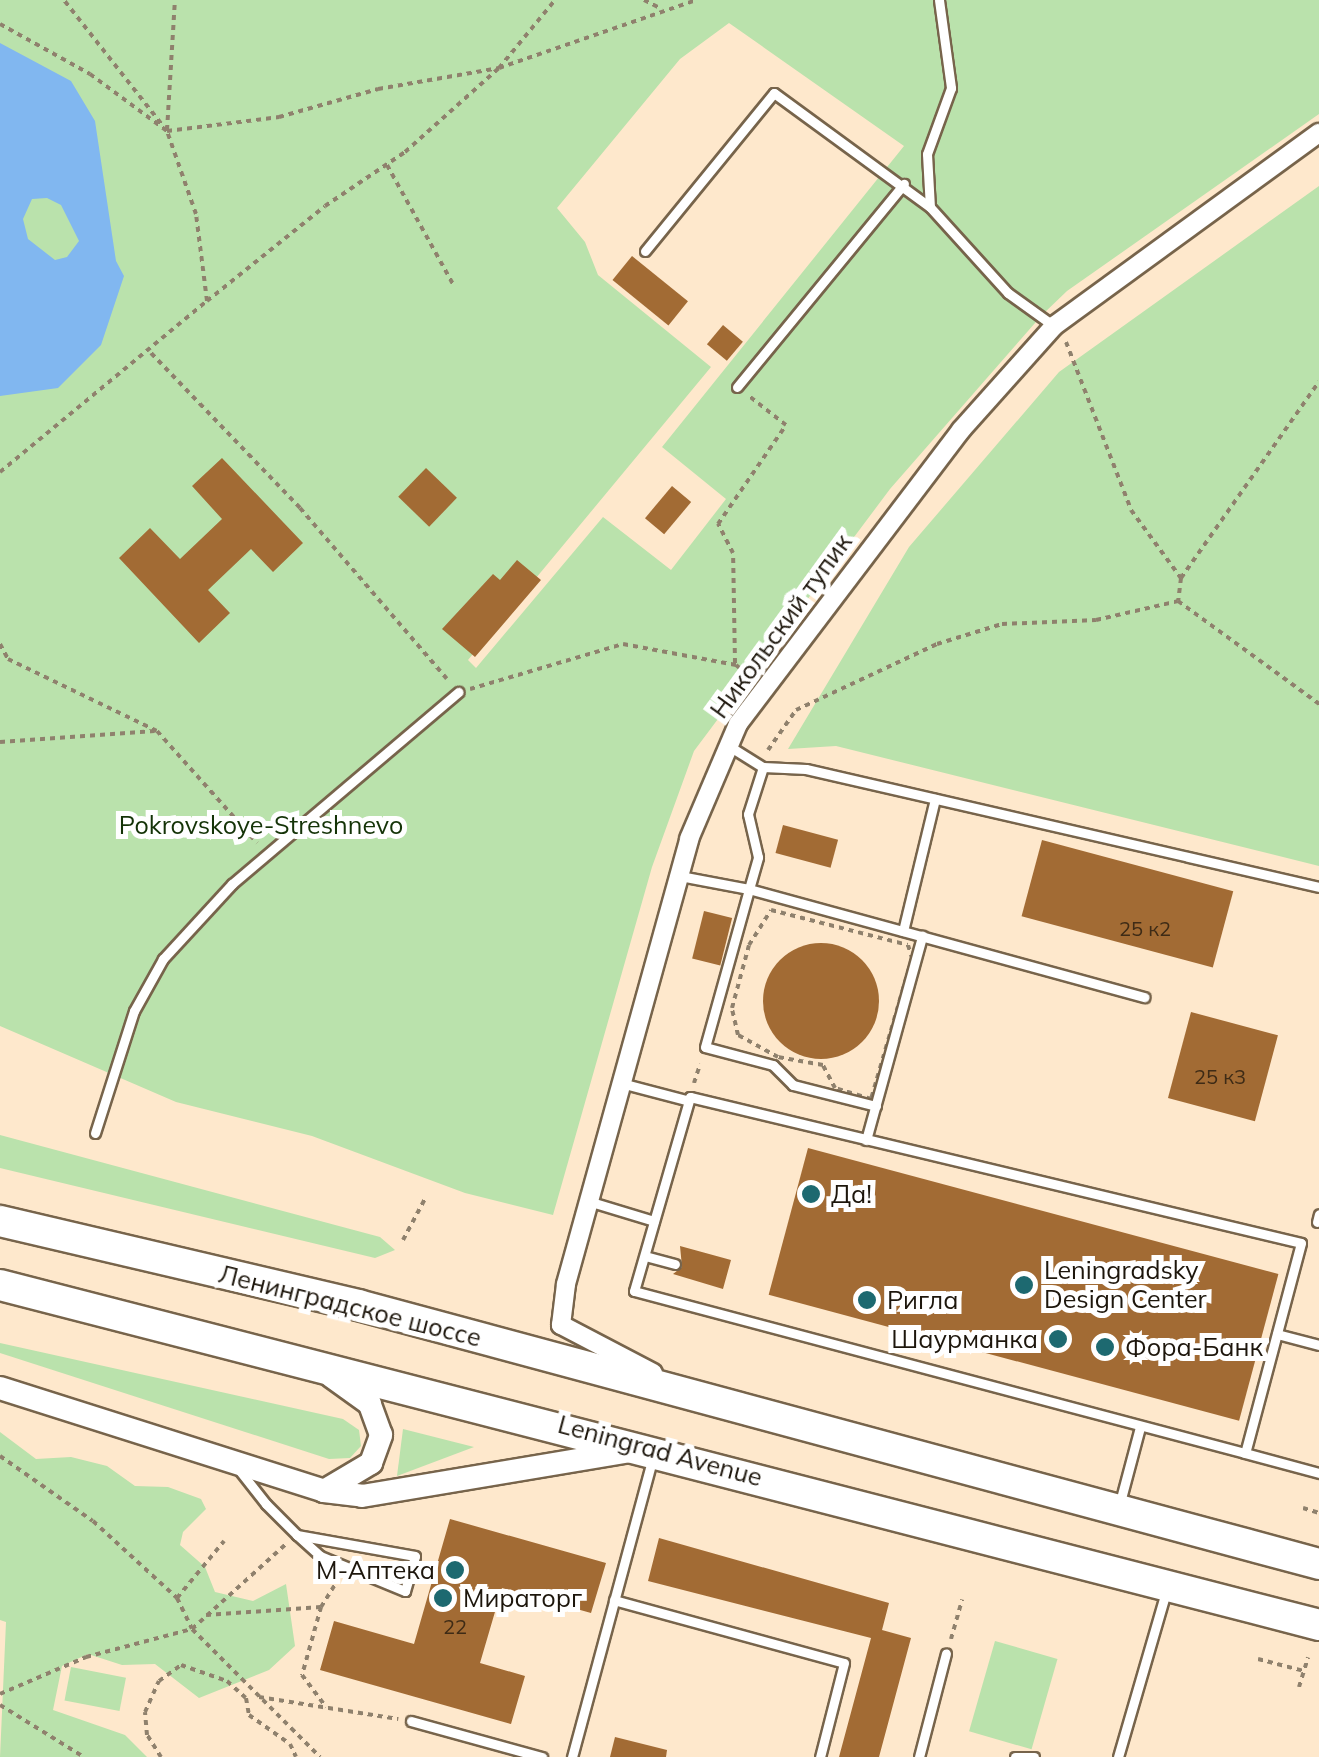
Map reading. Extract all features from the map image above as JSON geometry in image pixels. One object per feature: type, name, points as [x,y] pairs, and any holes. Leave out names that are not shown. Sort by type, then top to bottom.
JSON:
[{"type":"main road","name":"Ленинградское шоссе","points":[[0,1221],[698,1395]]},
{"type":"main road","name":"Leningrad Avenue","points":[[0,1285],[655,1450],[1319,1625]]},
{"type":"main road","points":[[698,1395],[1319,1564]]},
{"type":"street","name":"Никольский тупик","points":[[698,1395],[561,1324],[588,1201],[679,876],[727,745],[764,686],[961,430],[1054,326],[1319,132]]},
{"type":"street","points":[[297,1358],[370,1404],[381,1436],[371,1463],[324,1491]]},
{"type":"street","points":[[0,1388],[324,1491],[362,1496],[579,1456],[655,1450]]},
{"type":"lane","points":[[930,208],[927,154],[951,88],[939,0]]},
{"type":"lane","points":[[644,251],[774,93],[904,184],[1008,293],[1054,326]]},
{"type":"lane","points":[[737,387],[904,184]]},
{"type":"lane","points":[[95,1133],[134,1011],[163,959],[267,854],[458,692]]},
{"type":"lane","points":[[727,745],[761,765],[806,769],[1319,887]]},
{"type":"lane","points":[[761,765],[748,814],[758,857],[705,1047],[773,1065],[793,1085],[876,1106]]},
{"type":"lane","points":[[903,931],[936,799]]},
{"type":"lane","points":[[679,876],[749,889],[1146,997]]},
{"type":"lane","points":[[866,1140],[922,936]]},
{"type":"lane","points":[[620,1083],[1301,1242],[1245,1453]]},
{"type":"lane","points":[[688,1099],[634,1291],[1319,1473]]},
{"type":"lane","points":[[588,1201],[654,1220]]},
{"type":"lane","points":[[645,1256],[675,1264]]},
{"type":"lane","points":[[1276,1334],[1319,1345]]},
{"type":"lane","points":[[1118,1510],[1140,1426]]},
{"type":"lane","points":[[572,1757],[655,1450]]},
{"type":"lane","points":[[234,1463],[297,1535],[343,1571],[405,1591],[416,1556],[297,1535]]},
{"type":"lane","points":[[1118,1757],[1168,1585]]},
{"type":"lane","points":[[614,1600],[844,1663],[820,1757]]},
{"type":"lane","points":[[920,1757],[946,1653]]},
{"type":"lane","points":[[411,1721],[542,1757]]},
{"type":"lane","points":[[1015,1757],[1034,1757]]},
{"type":"path","points":[[64,0],[167,131],[196,214],[207,301]]},
{"type":"path","points":[[167,131],[175,0]]},
{"type":"path","points":[[0,472],[151,353],[207,301],[387,164],[499,68],[555,0]]},
{"type":"path","points":[[644,0],[663,9]]},
{"type":"path","points":[[0,24],[90,74],[167,131],[278,117],[378,89],[499,68],[696,0]]},
{"type":"path","points":[[387,164],[454,286]]},
{"type":"path","points":[[1054,326],[1069,345],[1132,510],[1181,578]]},
{"type":"path","points":[[151,353],[300,508],[458,692],[623,644],[736,665],[764,686]]},
{"type":"path","points":[[1178,602],[1181,578],[1319,382]]},
{"type":"path","points":[[736,665],[733,553],[718,524],[786,425],[737,387]]},
{"type":"path","points":[[761,765],[796,710],[937,644],[1002,624],[1096,620],[1178,602],[1319,704]]},
{"type":"path","points":[[0,644],[8,659],[157,731],[267,854]]},
{"type":"path","points":[[0,742],[157,731]]},
{"type":"path","points":[[771,910],[908,944],[912,958],[871,1098],[834,1088],[823,1065],[778,1057],[738,1035],[732,1008],[749,945],[771,910]]},
{"type":"path","points":[[688,1099],[705,1047]]},
{"type":"path","points":[[403,1240],[426,1197]]},
{"type":"path","points":[[0,1456],[93,1522],[177,1598],[192,1629],[320,1757]]},
{"type":"path","points":[[1303,1508],[1319,1512]]},
{"type":"path","points":[[0,1694],[86,1657],[192,1629],[297,1535]]},
{"type":"path","points":[[177,1598],[224,1542]]},
{"type":"path","points":[[327,1708],[302,1675],[321,1607],[343,1571]]},
{"type":"path","points":[[946,1653],[962,1600]]},
{"type":"path","points":[[206,1615],[321,1607]]},
{"type":"path","points":[[1299,1687],[1308,1657]]},
{"type":"path","points":[[1258,1660],[1304,1672]]},
{"type":"path","points":[[161,1757],[148,1735],[145,1712],[159,1681],[181,1665],[228,1681],[246,1698],[249,1715],[290,1744],[296,1757]]},
{"type":"path","points":[[260,1697],[411,1721]]},
{"type":"path","points":[[0,1704],[84,1757]]},
{"type":"green space","name":"Pokrovskoye-Streshnevo","points":[[0,0],[1319,0],[1319,114],[1067,291],[1042,315],[890,489],[694,751],[652,867],[553,1215],[465,1193],[312,1136],[176,1102],[0,1026]],"holes":[[[729,23],[904,146],[662,447],[726,499],[671,570],[603,517],[476,668],[468,660],[711,367],[598,275],[585,242],[557,208],[680,59]]]},
{"type":"green space","points":[[1319,186],[1319,866],[836,746],[788,749],[909,547],[1059,372]]},
{"type":"green space","points":[[0,1135],[380,1237],[395,1250],[375,1258],[0,1168]]},
{"type":"green space","points":[[0,1343],[343,1419],[359,1430],[361,1446],[350,1458],[329,1459],[0,1353]]},
{"type":"green space","points":[[403,1429],[474,1447],[397,1476]]},
{"type":"green space","points":[[0,1432],[36,1459],[71,1457],[107,1466],[135,1486],[168,1487],[201,1499],[206,1509],[183,1532],[180,1545],[205,1567],[215,1592],[253,1601],[286,1584],[295,1646],[269,1670],[199,1698],[155,1664],[122,1665],[88,1654],[62,1666],[53,1710],[125,1735],[147,1757],[0,1757],[6,1622],[0,1620]]},
{"type":"green space","points":[[995,1641],[1057,1659],[1032,1749],[969,1731]]},
{"type":"green space","points":[[71,1667],[126,1678],[119,1711],[65,1700]]},
{"type":"water","points":[[0,43],[71,81],[95,121],[116,261],[124,276],[101,345],[58,388],[0,396]],"holes":[[[47,198],[61,205],[79,241],[67,257],[55,260],[28,239],[23,219],[32,199]]]},
{"type":"building","points":[[632,256],[688,301],[668,325],[612,280]]},
{"type":"building","points":[[723,325],[743,342],[727,361],[707,344]]},
{"type":"building","points":[[222,458],[303,543],[273,572],[251,549],[208,590],[230,613],[199,643],[119,558],[150,528],[180,559],[222,519],[192,486]]},
{"type":"building","points":[[426,468],[457,498],[429,527],[398,497]]},
{"type":"building","points":[[672,486],[691,502],[664,534],[645,518]]},
{"type":"building","points":[[517,560],[541,580],[475,657],[442,629],[493,574],[500,580]]},
{"type":"building","points":[[783,825],[838,840],[831,868],[775,853]]},
{"type":"building","points":[[1042,840],[1233,891],[1213,968],[1022,916]]},
{"type":"building","points":[[704,911],[732,918],[720,966],[692,959]]},
{"type":"building","points":[[821,943],[843,948],[862,960],[874,979],[879,1001],[874,1023],[862,1042],[843,1054],[821,1059],[799,1054],[780,1042],[768,1023],[763,1001],[768,979],[780,960],[799,948]]},
{"type":"building","points":[[1191,1012],[1278,1035],[1255,1121],[1168,1098]]},
{"type":"building","name":"Leningradsky Design Center","points":[[808,1148],[1278,1274],[1239,1421],[769,1295]]},
{"type":"building","points":[[680,1246],[731,1260],[723,1289],[673,1274],[682,1267]]},
{"type":"building","points":[[450,1519],[606,1563],[591,1613],[502,1588],[480,1663],[525,1676],[511,1724],[320,1670],[334,1621],[414,1644]]},
{"type":"building","points":[[659,1538],[889,1603],[882,1630],[911,1638],[879,1757],[839,1757],[871,1638],[648,1581]]},
{"type":"building","points":[[615,1737],[667,1750],[666,1757],[610,1757]]},
{"type":"place","name":"Да!","points":[[811,1194]]},
{"type":"place","name":"Leningradsky Design Center","points":[[1024,1285]]},
{"type":"place","name":"Ригла","points":[[867,1300]]},
{"type":"place","name":"Шаурманка","points":[[1058,1339]]},
{"type":"place","name":"Фора-Банк","points":[[1105,1347]]},
{"type":"place","name":"М-Аптека","points":[[455,1570]]},
{"type":"place","name":"Мираторг","points":[[443,1598]]}]
